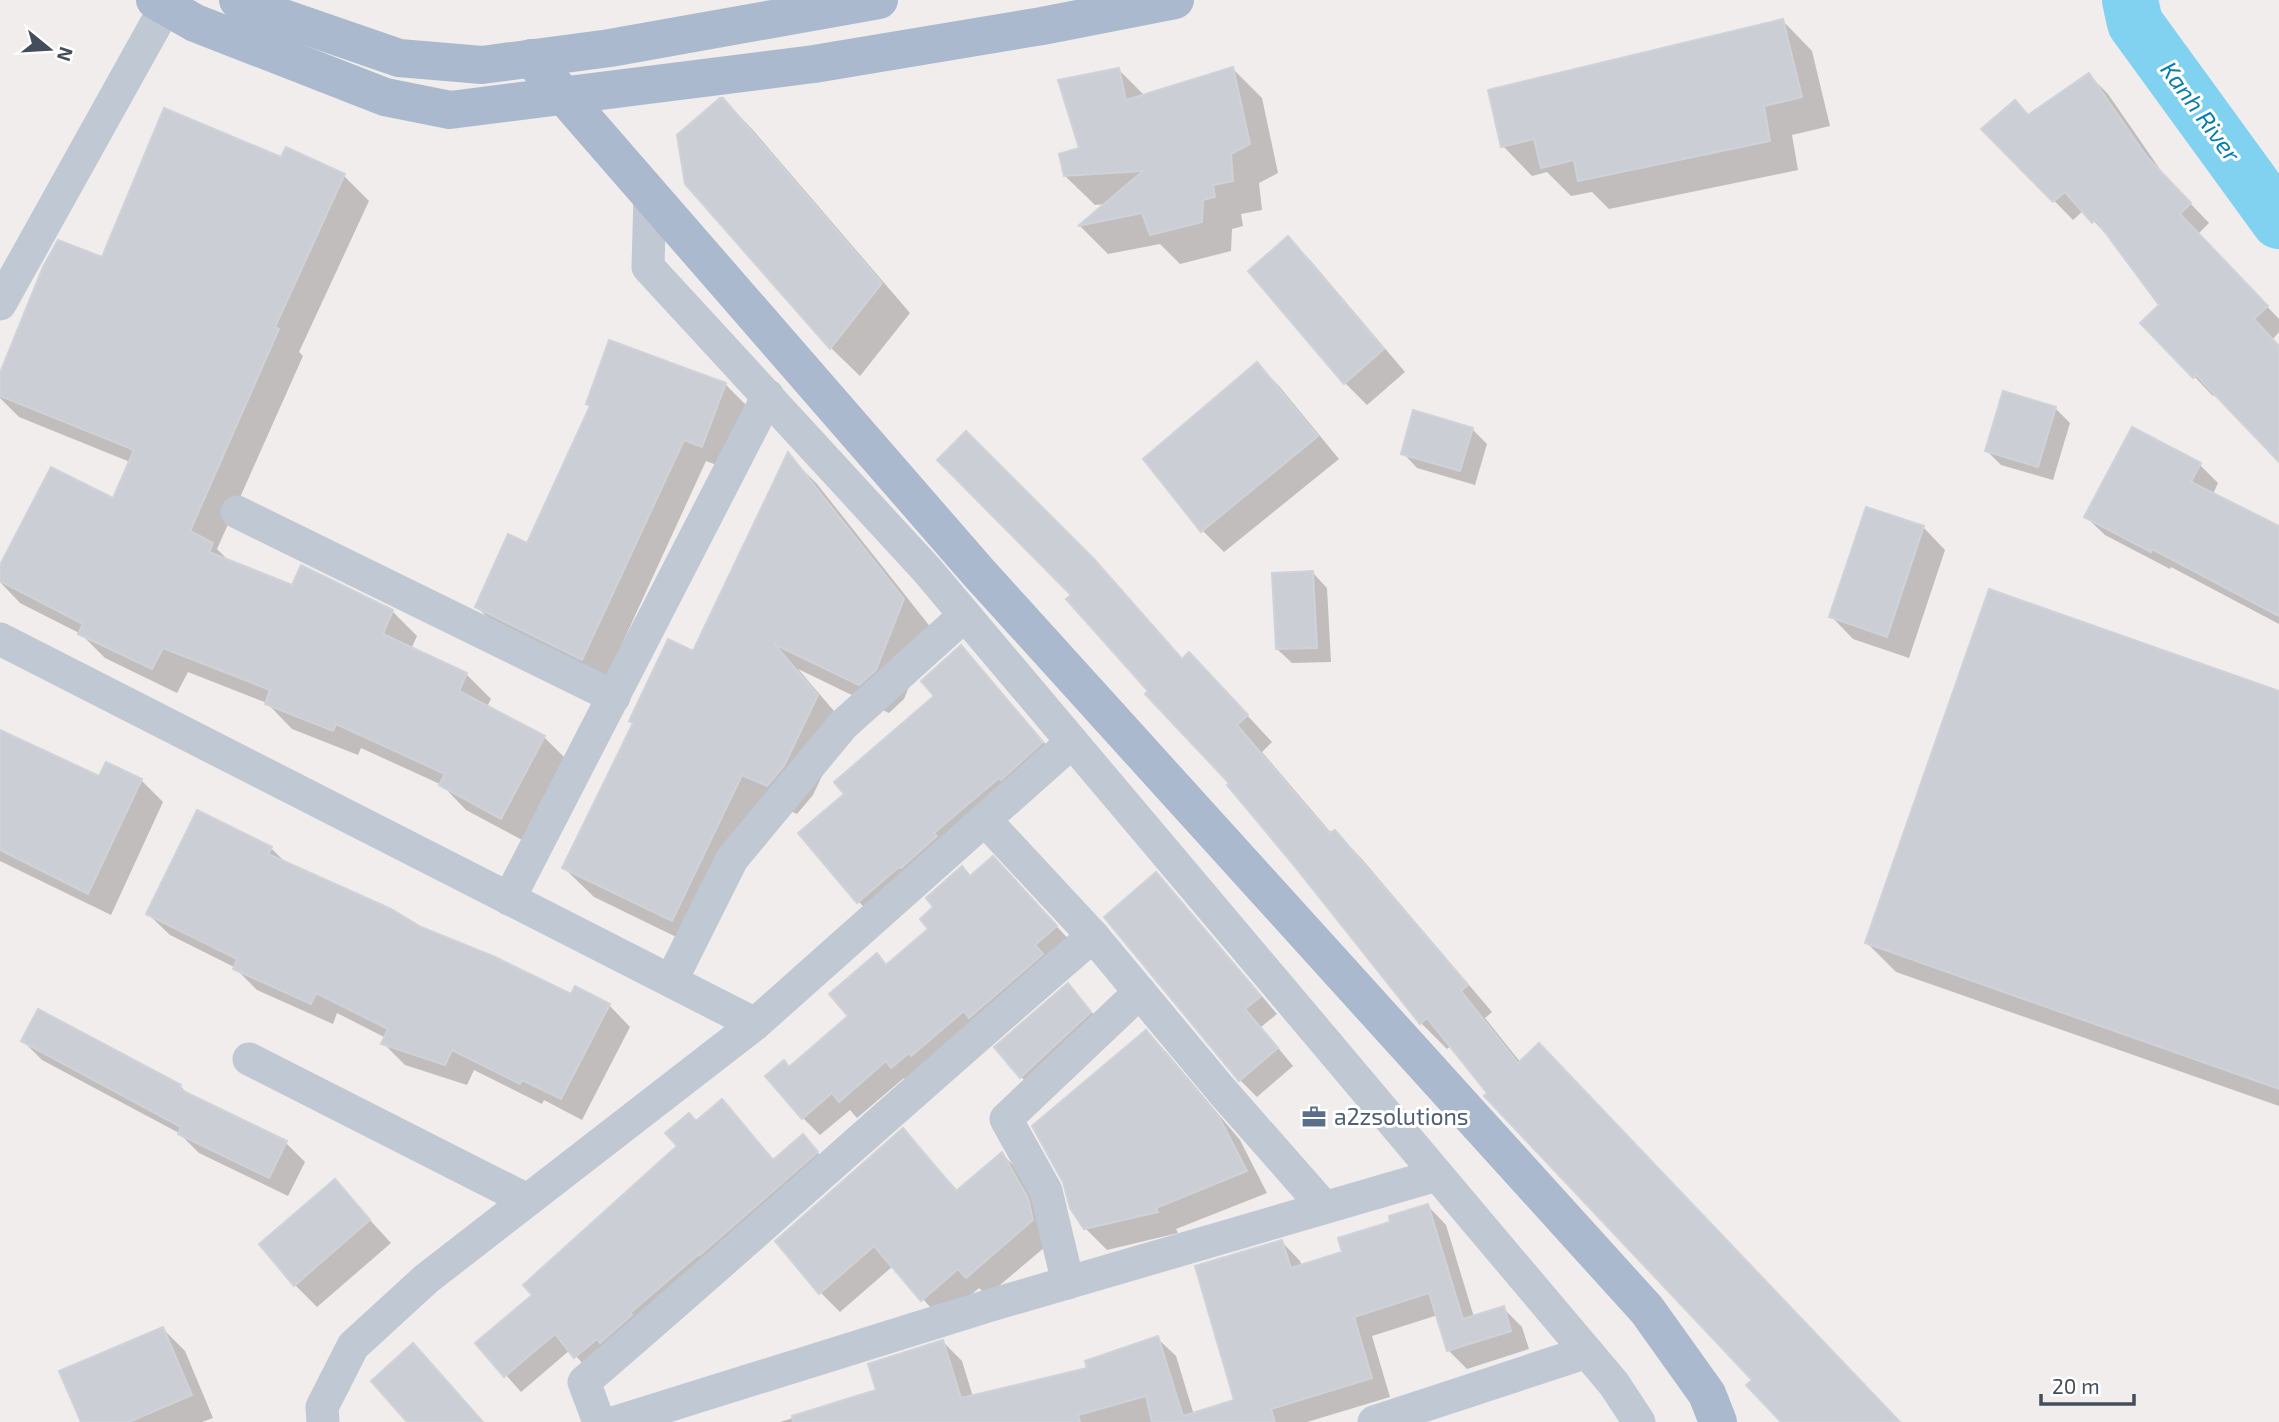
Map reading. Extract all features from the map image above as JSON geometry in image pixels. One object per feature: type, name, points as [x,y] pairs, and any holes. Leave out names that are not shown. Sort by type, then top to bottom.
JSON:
[{"type":"main road","points":[[238,0],[399,58],[482,65],[610,48],[879,0]]},
{"type":"main road","points":[[160,3],[195,23],[385,97],[450,110],[814,64],[1042,26],[1175,0]]},
{"type":"main road","points":[[531,58],[979,573],[1647,1310],[1707,1394],[1718,1422]]},
{"type":"street","points":[[0,303],[160,3]]},
{"type":"street","points":[[650,196],[648,267],[927,570],[1614,1384],[1639,1422]]},
{"type":"street","points":[[509,899],[768,396]]},
{"type":"street","points":[[237,512],[614,697]]},
{"type":"street","points":[[671,981],[732,859],[843,725],[965,615]]},
{"type":"street","points":[[0,639],[755,1024]]},
{"type":"street","points":[[323,1422],[322,1407],[353,1346],[426,1279],[755,1024],[1072,742]]},
{"type":"street","points":[[985,820],[1093,936],[1324,1207]]},
{"type":"street","points":[[599,1422],[584,1382],[755,1235],[963,1048],[1093,936]]},
{"type":"street","points":[[1068,1283],[1046,1191],[1006,1119],[1140,992]]},
{"type":"street","points":[[249,1059],[527,1200]]},
{"type":"street","points":[[616,1422],[652,1417],[1068,1283],[1437,1175]]},
{"type":"street","points":[[1374,1422],[1587,1352]]},
{"type":"building","points":[[1783,19],[1802,97],[1764,106],[1770,141],[1578,181],[1574,160],[1541,168],[1534,139],[1501,147],[1488,90]]},
{"type":"building","points":[[1233,67],[1250,144],[1231,154],[1233,181],[1213,185],[1215,197],[1203,200],[1202,222],[1150,235],[1142,213],[1078,226],[1143,171],[1064,176],[1059,154],[1079,148],[1058,80],[1119,68],[1126,100]]},
{"type":"building","points":[[2089,73],[2147,157],[2191,203],[2180,214],[2268,306],[2254,319],[2279,346],[2279,462],[2196,375],[2193,378],[2140,323],[2159,305],[2096,220],[2092,223],[2065,192],[2053,202],[1981,129],[2015,100],[2028,115]]},
{"type":"building","points":[[723,98],[882,283],[830,349],[685,184],[677,135]]},
{"type":"building","points":[[164,108],[281,157],[286,147],[345,174],[275,327],[279,329],[190,531],[213,543],[209,552],[292,585],[301,565],[393,610],[383,634],[467,673],[459,691],[545,736],[501,819],[439,785],[445,774],[336,724],[333,731],[265,704],[270,690],[163,648],[152,669],[78,634],[83,624],[0,581],[0,565],[51,467],[113,498],[134,450],[0,396],[0,373],[43,267],[58,240],[102,257]]},
{"type":"building","points":[[1288,236],[1384,349],[1344,384],[1248,271]]},
{"type":"building","points":[[609,340],[726,383],[702,447],[684,440],[582,660],[475,607],[508,534],[527,543],[590,406],[586,404]]},
{"type":"building","points":[[1257,362],[1318,436],[1201,532],[1143,459]]},
{"type":"building","points":[[2003,391],[2056,407],[2038,467],[1985,451]]},
{"type":"building","points":[[1413,410],[1473,428],[1460,471],[1401,454]]},
{"type":"building","points":[[2132,427],[2201,463],[2191,482],[2279,526],[2279,616],[2152,549],[2151,552],[2084,517]]},
{"type":"building","points":[[966,431],[1094,559],[1182,659],[1189,652],[1248,715],[1237,725],[1329,833],[1335,830],[1468,985],[1461,991],[1518,1063],[1539,1043],[1900,1422],[1781,1422],[1746,1385],[1752,1380],[1484,1096],[1487,1093],[1427,1018],[1420,1024],[1227,785],[1229,783],[1145,694],[1148,691],[1066,599],[1071,595],[937,460]]},
{"type":"building","points":[[788,452],[904,599],[876,670],[859,685],[774,644],[818,695],[784,766],[767,786],[742,775],[672,921],[562,868],[633,723],[629,721],[668,639],[693,651]]},
{"type":"building","points":[[1866,507],[1924,526],[1887,637],[1829,617]]},
{"type":"building","points":[[1313,571],[1317,648],[1276,649],[1272,573]]},
{"type":"building","points":[[1989,589],[2279,691],[2279,1089],[1865,943]]},
{"type":"building","points":[[961,645],[1043,742],[1001,780],[999,778],[934,833],[937,836],[857,903],[798,833],[844,794],[834,782],[934,696],[921,681]]},
{"type":"building","points":[[0,730],[99,776],[106,762],[142,779],[88,894],[0,850]]},
{"type":"building","points":[[197,810],[272,847],[268,854],[391,909],[421,927],[495,957],[571,994],[575,986],[610,1004],[561,1099],[522,1080],[520,1084],[452,1050],[445,1065],[381,1044],[388,1029],[316,993],[311,1004],[233,969],[237,959],[146,914]]},
{"type":"building","points":[[993,856],[1057,926],[1035,945],[1043,954],[969,1018],[964,1011],[911,1056],[909,1053],[891,1068],[886,1061],[839,1102],[832,1093],[802,1119],[765,1076],[784,1060],[789,1067],[848,1016],[829,994],[877,953],[886,965],[928,929],[920,919],[933,907],[926,898],[962,866],[970,876]]},
{"type":"building","points":[[1156,872],[1261,996],[1245,1009],[1278,1048],[1239,1081],[1104,917]]},
{"type":"building","points":[[1068,983],[1091,1012],[1020,1078],[994,1047]]},
{"type":"building","points":[[38,1009],[181,1085],[179,1089],[287,1141],[269,1178],[178,1134],[181,1127],[21,1041]]},
{"type":"building","points":[[1146,1030],[1219,1117],[1247,1171],[1156,1208],[1158,1212],[1084,1229],[1070,1208],[1063,1182],[1032,1126]]},
{"type":"building","points":[[722,1099],[773,1160],[803,1134],[818,1152],[630,1313],[632,1315],[600,1343],[597,1339],[574,1358],[555,1334],[504,1377],[475,1343],[532,1295],[523,1285],[677,1146],[665,1133],[689,1113],[696,1121]]},
{"type":"building","points":[[903,1128],[956,1191],[1002,1152],[1028,1198],[1033,1220],[966,1278],[958,1269],[921,1301],[874,1246],[819,1294],[775,1241]]},
{"type":"building","points":[[335,1179],[370,1220],[294,1286],[259,1244]]},
{"type":"building","points":[[1428,1204],[1463,1319],[1504,1306],[1511,1331],[1447,1351],[1429,1293],[1354,1317],[1372,1378],[1271,1409],[1275,1422],[1152,1422],[1146,1396],[1078,1415],[1080,1422],[793,1422],[792,1416],[876,1390],[868,1364],[943,1340],[961,1398],[1087,1368],[1085,1361],[1158,1336],[1183,1416],[1234,1400],[1195,1266],[1282,1240],[1291,1268],[1342,1252],[1338,1238],[1390,1222],[1389,1216]]},
{"type":"building","points":[[163,1327],[192,1395],[129,1422],[81,1422],[59,1371]]},
{"type":"building","points":[[413,1343],[483,1422],[407,1422],[371,1381]]},
{"type":"waterway","name":"Kanh River","points":[[2130,0],[2135,23],[2279,221]]},
{"type":"place","name":"a2zsolutions","points":[[1314,1117]]}]
